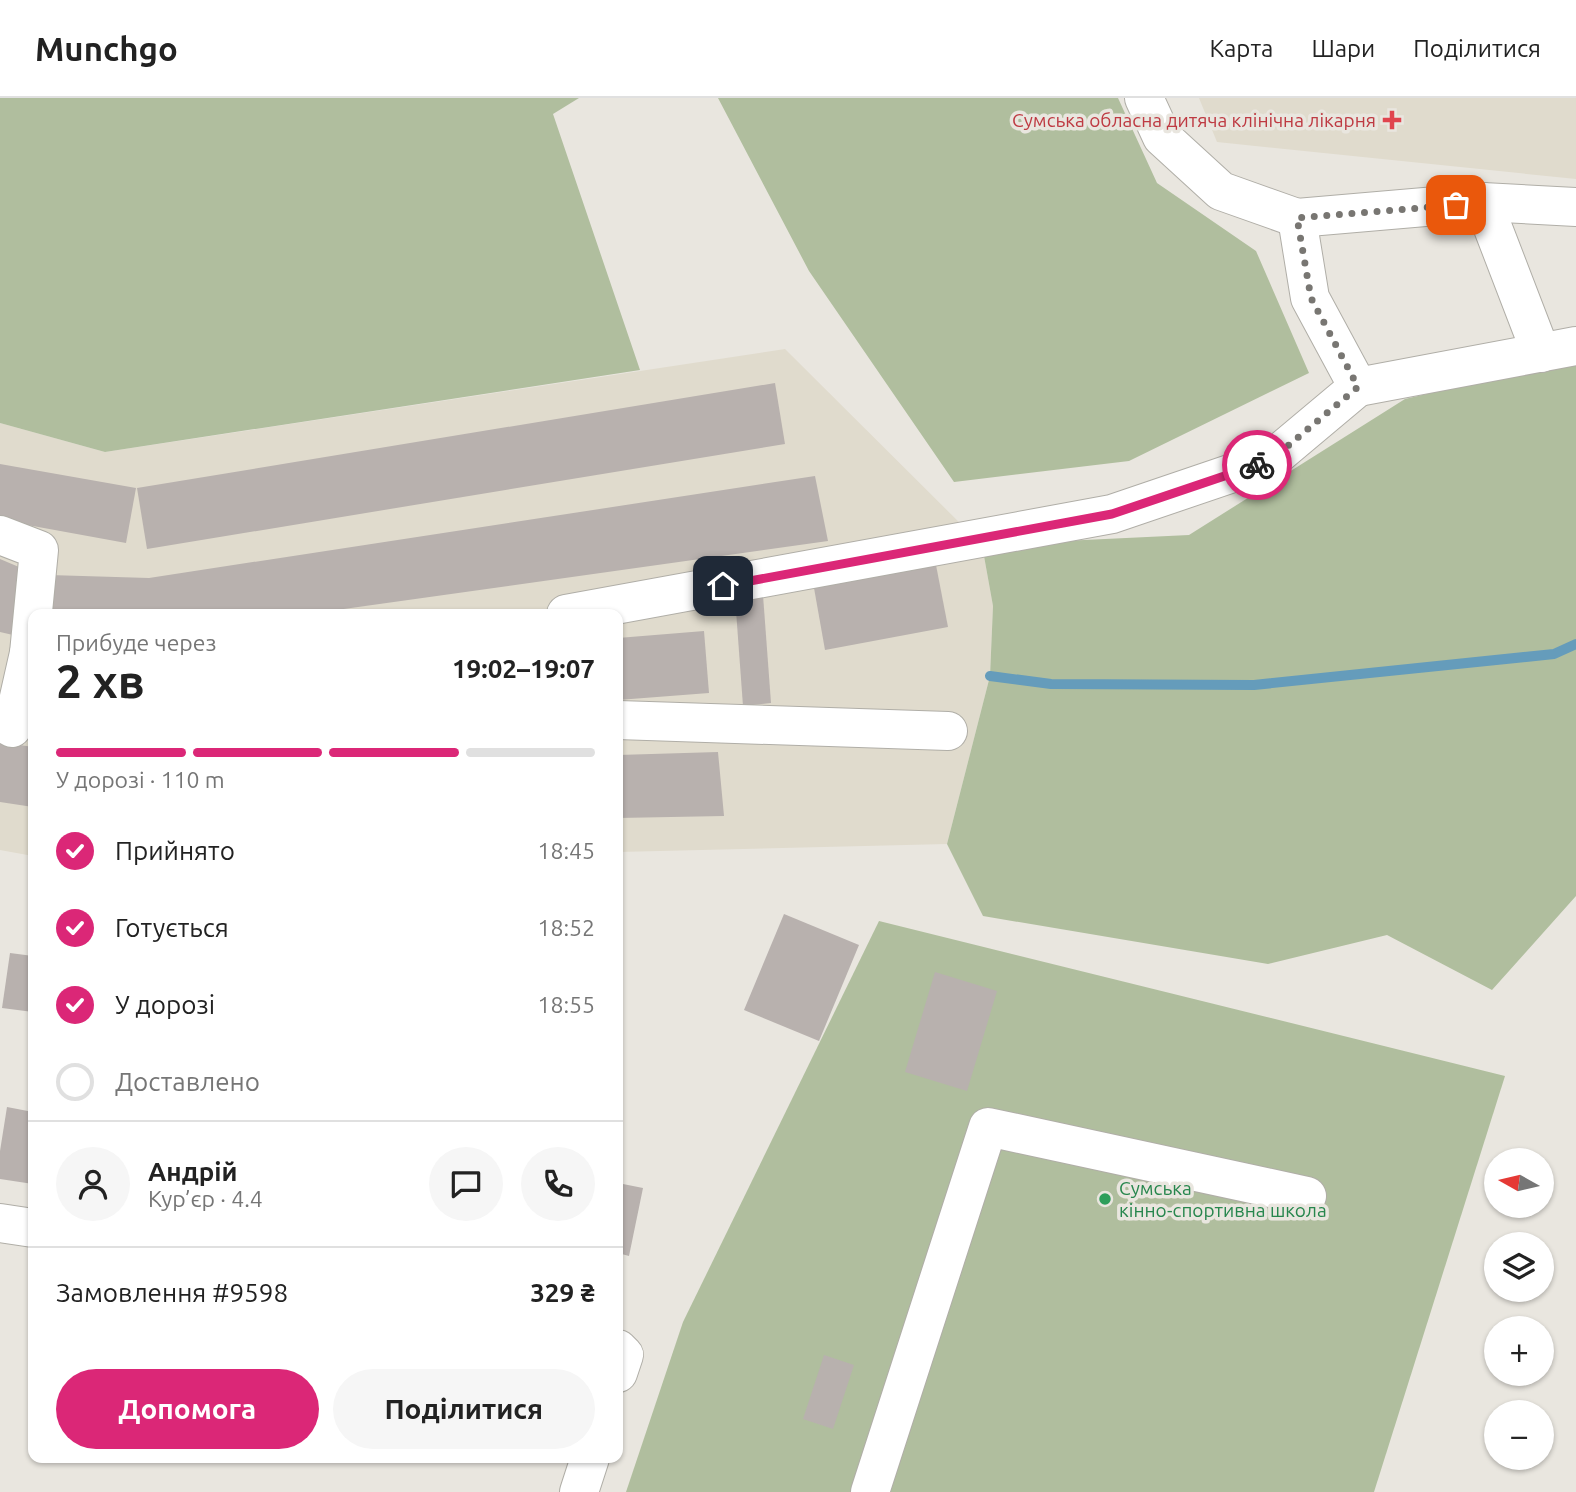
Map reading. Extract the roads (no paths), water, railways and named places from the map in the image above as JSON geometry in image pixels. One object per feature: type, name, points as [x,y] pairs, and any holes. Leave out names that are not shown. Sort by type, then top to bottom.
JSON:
[{"type":"street","points":[[1144,98],[1162,137],[1221,191],[1297,218],[1483,202],[1576,207]]},
{"type":"street","points":[[593,609],[1112,514],[1271,460],[1358,387],[1558,350],[1483,202]]},
{"type":"street","points":[[1297,218],[1311,298],[1358,387]]},
{"type":"street","points":[[0,535],[39,551],[34,609]]},
{"type":"street","points":[[15,729],[28,667]]},
{"type":"street","points":[[623,720],[948,731]]},
{"type":"street","points":[[870,1492],[988,1127],[1307,1196]]},
{"type":"street","points":[[0,1223],[28,1227]]},
{"type":"street","points":[[579,1492],[588,1463]]},
{"type":"waterway","points":[[990,676],[1051,684],[1254,685],[1554,654],[1576,644]]},
{"type":"place","name":"Сумська обласна дитяча клінічна лікарня","points":[[1392,120]]},
{"type":"place","name":"Сумська кінно-спортивна школа","points":[[1105,1199]]}]
